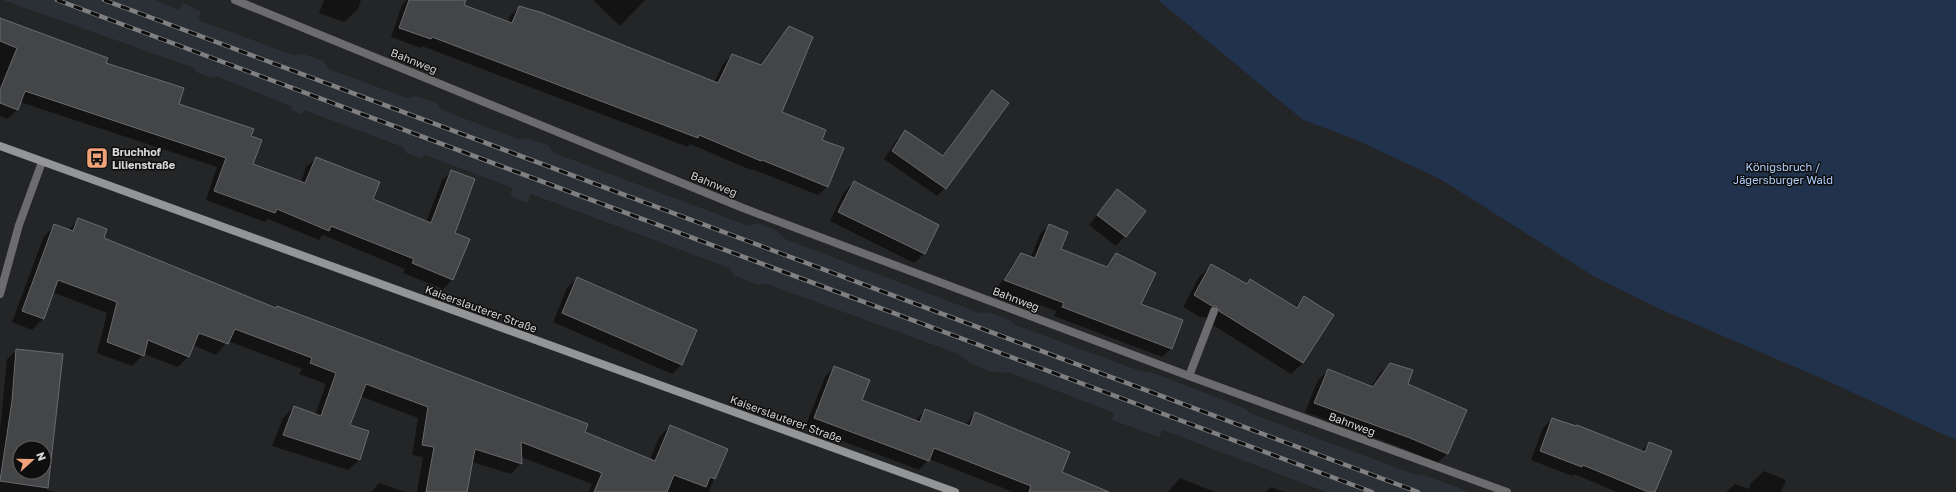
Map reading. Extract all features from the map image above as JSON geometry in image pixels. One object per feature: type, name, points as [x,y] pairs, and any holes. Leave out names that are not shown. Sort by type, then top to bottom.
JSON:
[{"type":"main road","name":"Kaiserslauterer Straße","points":[[0,146],[955,492]]},
{"type":"street","name":"Bahnweg","points":[[235,0],[744,208],[1189,376],[1507,492]]},
{"type":"street","points":[[0,294],[20,225],[42,162]]},
{"type":"street","points":[[1189,376],[1214,311]]},
{"type":"shaded area","points":[[3,0],[155,0],[180,10],[183,2],[201,12],[198,20],[293,55],[303,54],[323,61],[329,69],[407,98],[415,96],[436,103],[442,110],[518,139],[528,138],[548,145],[554,153],[749,226],[759,223],[777,231],[785,239],[980,313],[988,312],[1010,320],[1015,325],[1140,371],[1151,372],[1244,408],[1252,414],[1414,474],[1424,475],[1469,492],[1326,492],[1163,430],[1159,437],[1112,420],[1114,413],[1011,373],[992,372],[972,364],[956,353],[767,284],[759,285],[735,276],[729,268],[531,194],[528,203],[510,196],[513,188],[425,155],[420,158],[406,153],[403,147],[304,110],[302,114],[291,110],[292,107],[216,76],[211,78],[196,72],[194,68]]},
{"type":"green space","name":"Königsbruch / Jägersburger Wald","points":[[1158,0],[1956,0],[1956,440],[1823,379],[1660,309],[1595,277],[1440,179],[1352,138],[1303,120]]},
{"type":"building","points":[[409,0],[466,0],[464,5],[512,23],[519,6],[543,13],[718,83],[732,54],[761,65],[789,26],[813,37],[782,112],[826,130],[822,140],[844,148],[828,187],[699,135],[698,138],[432,37],[431,39],[399,28]]},
{"type":"building","points":[[0,18],[108,58],[106,63],[184,88],[179,104],[254,129],[251,136],[262,140],[253,164],[305,183],[316,157],[380,182],[373,199],[431,223],[451,170],[475,179],[455,233],[470,239],[453,280],[412,263],[414,259],[331,226],[329,231],[277,209],[275,213],[214,191],[226,158],[25,91],[18,110],[0,103],[0,90],[17,48],[0,41]]},
{"type":"building","points":[[992,90],[1009,103],[946,189],[892,151],[905,130],[943,156]]},
{"type":"building","points":[[854,181],[939,225],[925,254],[838,212]]},
{"type":"building","points":[[1117,189],[1146,211],[1126,237],[1097,215]]},
{"type":"building","points":[[78,218],[107,229],[104,238],[276,308],[277,306],[588,424],[585,432],[655,461],[670,425],[728,449],[715,479],[710,477],[706,487],[674,475],[667,492],[594,492],[602,473],[521,442],[522,464],[475,449],[467,492],[426,492],[434,447],[422,445],[428,407],[366,384],[350,425],[369,431],[360,460],[283,435],[294,406],[321,416],[336,373],[310,363],[312,358],[235,329],[228,344],[199,333],[189,357],[148,340],[144,356],[107,342],[117,302],[58,280],[44,319],[22,311],[54,224],[73,231]]},
{"type":"building","points":[[1049,224],[1068,232],[1061,249],[1107,267],[1116,253],[1156,273],[1141,304],[1183,320],[1172,349],[1062,307],[1064,303],[1004,280],[1021,253],[1035,258]]},
{"type":"building","points":[[1211,264],[1247,284],[1250,279],[1297,308],[1304,296],[1334,315],[1303,363],[1219,311],[1216,306],[1212,306],[1194,295]]},
{"type":"building","points":[[577,277],[697,330],[682,365],[562,313]]},
{"type":"building","points":[[16,349],[63,354],[52,452],[52,440],[12,440],[12,480],[49,480],[48,488],[0,481],[12,401]]},
{"type":"building","points":[[1390,363],[1413,370],[1408,384],[1467,410],[1448,454],[1410,438],[1314,403],[1328,369],[1373,387]]},
{"type":"building","points":[[834,366],[870,380],[862,400],[920,422],[925,409],[970,426],[975,412],[1070,452],[1062,472],[1109,492],[1029,492],[1031,486],[934,448],[929,461],[814,418]]},
{"type":"building","points":[[1552,418],[1576,426],[1577,425],[1645,452],[1649,442],[1672,451],[1655,492],[1648,492],[1583,465],[1582,467],[1540,451]]},
{"type":"railway","points":[[57,0],[1372,492]]},
{"type":"railway","points":[[104,0],[1418,492]]},
{"type":"place","name":"Bruchhof Lilienstraße","points":[[97,158]]}]
